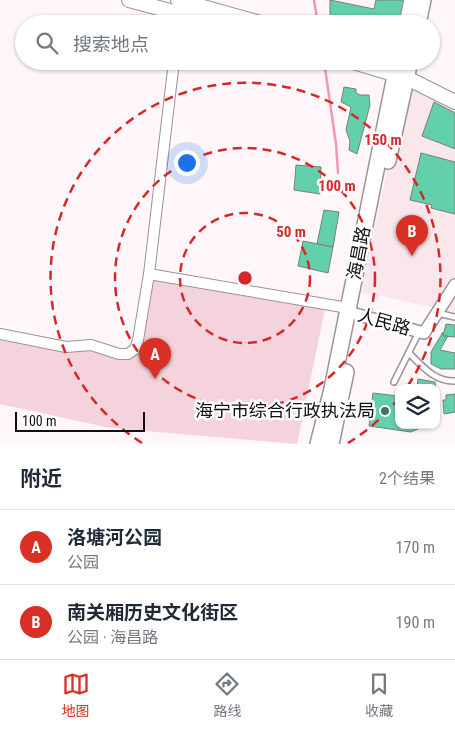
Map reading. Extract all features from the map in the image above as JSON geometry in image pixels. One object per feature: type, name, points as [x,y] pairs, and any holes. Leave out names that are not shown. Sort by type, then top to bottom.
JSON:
[{"type":"main road","points":[[130,0],[178,12],[200,15]]},
{"type":"main road","points":[[409,15],[412,0]]},
{"type":"main road","points":[[420,15],[423,0]]},
{"type":"main road","name":"海昌路","points":[[331,444],[331,418],[351,311],[403,70]]},
{"type":"main road","points":[[406,70],[455,102]]},
{"type":"main road","points":[[407,70],[455,94]]},
{"type":"main road","name":"海昌路","points":[[318,444],[331,418]]},
{"type":"street","points":[[0,334],[66,347],[91,345],[119,354],[128,354],[135,349],[149,274],[173,70]]},
{"type":"street","points":[[149,274],[351,311]]},
{"type":"street","name":"人民路","points":[[351,311],[424,333],[455,286]]},
{"type":"lane","points":[[437,313],[455,317]]},
{"type":"lane","points":[[394,382],[420,332]]},
{"type":"lane","points":[[409,353],[429,373],[447,381],[455,381]]},
{"type":"shaded area","points":[[407,78],[455,105],[455,312],[361,292]]},
{"type":"shaded area","points":[[149,274],[326,304],[297,444],[110,428],[0,404],[0,334],[91,345],[119,354],[135,349]]},
{"type":"building","points":[[330,0],[374,9],[376,0],[405,0],[403,15],[330,15]]},
{"type":"building","points":[[344,87],[356,89],[356,93],[360,95],[369,95],[370,105],[357,154],[349,150],[350,141],[346,130],[351,107],[341,102]]},
{"type":"building","points":[[434,102],[455,113],[455,149],[422,136]]},
{"type":"building","points":[[421,153],[455,162],[455,214],[431,208],[432,205],[410,200]]},
{"type":"building","points":[[296,165],[321,167],[320,194],[294,190]]},
{"type":"building","points":[[324,210],[339,212],[333,247],[317,244]]},
{"type":"building","points":[[303,241],[333,247],[328,273],[298,266]]},
{"type":"building","points":[[446,324],[455,325],[455,337],[443,336]]},
{"type":"building","points":[[443,332],[443,336],[448,336],[440,350],[455,353],[455,369],[441,369],[431,364],[431,352]]},
{"type":"building","points":[[418,379],[435,382],[435,384],[417,384]]},
{"type":"building","name":"海宁市综合行政执法局","points":[[373,393],[395,396],[395,429],[418,429],[411,432],[369,426]]},
{"type":"building","points":[[455,394],[455,412],[444,414],[443,400],[446,400],[446,395]]},
{"type":"waterway","points":[[314,0],[316,15]]},
{"type":"waterway","points":[[325,70],[336,144],[338,173]]},
{"type":"place","name":"南关厢历史文化街区","points":[[412,256]]},
{"type":"place","name":"洛塘河公园","points":[[155,379]]},
{"type":"place","name":"海宁市综合行政执法局","points":[[385,411]]}]
